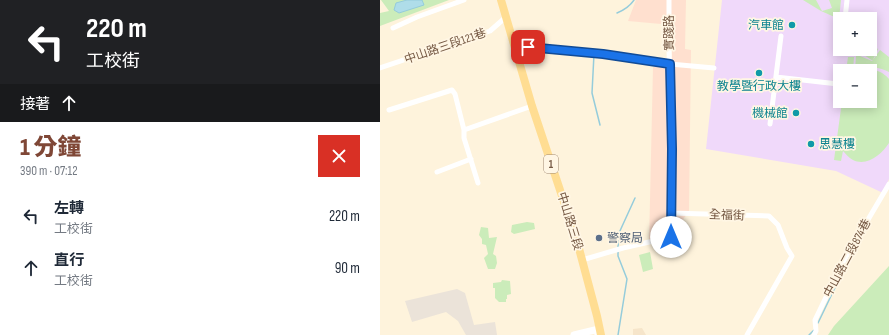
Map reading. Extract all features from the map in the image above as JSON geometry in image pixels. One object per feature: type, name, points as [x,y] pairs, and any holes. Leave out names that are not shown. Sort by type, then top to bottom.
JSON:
[{"type":"main road","name":"中山路三段","points":[[501,0],[532,106],[568,212],[582,260],[599,333]]},
{"type":"street","points":[[393,28],[417,17],[464,0]]},
{"type":"street","name":"實踐路","points":[[582,260],[671,237],[672,149],[669,0]]},
{"type":"street","points":[[846,12],[847,0]]},
{"type":"street","name":"中山路三段121巷","points":[[380,68],[490,31],[506,17]]},
{"type":"street","points":[[770,124],[781,36]]},
{"type":"street","points":[[514,46],[592,53],[670,64],[714,68]]},
{"type":"street","points":[[776,77],[833,83]]},
{"type":"street","points":[[388,110],[452,90],[455,94],[464,130],[464,138],[478,182]]},
{"type":"street","points":[[464,130],[532,106]]},
{"type":"street","points":[[437,172],[471,159]]},
{"type":"street","name":"中山路二段874巷","points":[[815,333],[817,316],[840,262],[889,184]]},
{"type":"street","name":"全福街","points":[[671,213],[769,216],[778,226],[792,256],[747,335]]},
{"type":"street","points":[[574,335],[599,333]]},
{"type":"shaded area","points":[[636,0],[686,0],[685,49],[691,50],[689,211],[669,239],[649,244],[653,67],[672,67],[672,25],[628,21]]},
{"type":"shaded area","points":[[722,0],[889,0],[889,179],[883,193],[836,171],[706,149]]},
{"type":"shaded area","points":[[457,289],[465,293],[474,325],[495,322],[497,335],[466,335],[458,321],[446,312],[412,322],[405,301]]},
{"type":"shaded area","points":[[642,328],[646,335],[633,335],[633,329]]},
{"type":"green space","points":[[381,0],[449,0],[380,26],[380,13],[389,11]]},
{"type":"green space","points":[[803,0],[816,0],[822,11],[832,8],[829,0],[841,0],[840,12],[833,12],[833,16],[821,11]]},
{"type":"green space","points":[[880,50],[889,57],[889,72],[877,69],[877,64],[855,64],[856,56],[873,61],[866,56],[875,56],[873,60]]},
{"type":"green space","points":[[848,57],[854,57],[854,64],[847,64]]},
{"type":"green space","points":[[877,71],[880,72],[889,79],[889,143],[878,155],[869,161],[858,162],[853,160],[843,151],[841,161],[834,160],[841,108],[877,108]]},
{"type":"green space","points":[[527,222],[534,223],[535,229],[514,234],[511,232],[512,225]]},
{"type":"green space","points":[[481,227],[488,228],[489,238],[497,237],[493,254],[496,256],[497,263],[495,269],[488,269],[484,258],[488,254],[486,245],[482,244],[482,239],[479,235]]},
{"type":"green space","points":[[650,252],[653,269],[643,272],[639,255]]},
{"type":"green space","points":[[889,266],[889,335],[828,335],[834,326]]},
{"type":"green space","points":[[502,280],[510,281],[511,294],[507,295],[506,302],[499,302],[495,298],[495,288],[493,288],[493,283],[501,282]]},
{"type":"water","points":[[407,0],[422,0],[424,5],[399,13],[394,10],[396,3]]},
{"type":"waterway","points":[[617,13],[627,8],[634,0]]},
{"type":"waterway","points":[[594,54],[592,93],[600,125]]},
{"type":"waterway","points":[[618,247],[619,233],[635,198]]},
{"type":"waterway","points":[[818,323],[855,246]]},
{"type":"waterway","points":[[618,251],[618,256],[627,279],[618,335]]},
{"type":"waterway","points":[[809,335],[814,330]]},
{"type":"place","name":"汽車館","points":[[792,25]]},
{"type":"place","name":"教學暨行政大樓","points":[[759,73]]},
{"type":"place","name":"機械館","points":[[796,113]]},
{"type":"place","name":"思慧樓","points":[[811,144]]},
{"type":"place","name":"警察局","points":[[599,238]]},
{"type":"route","points":[[528,47],[603,54],[670,64],[672,149],[671,237]]}]
